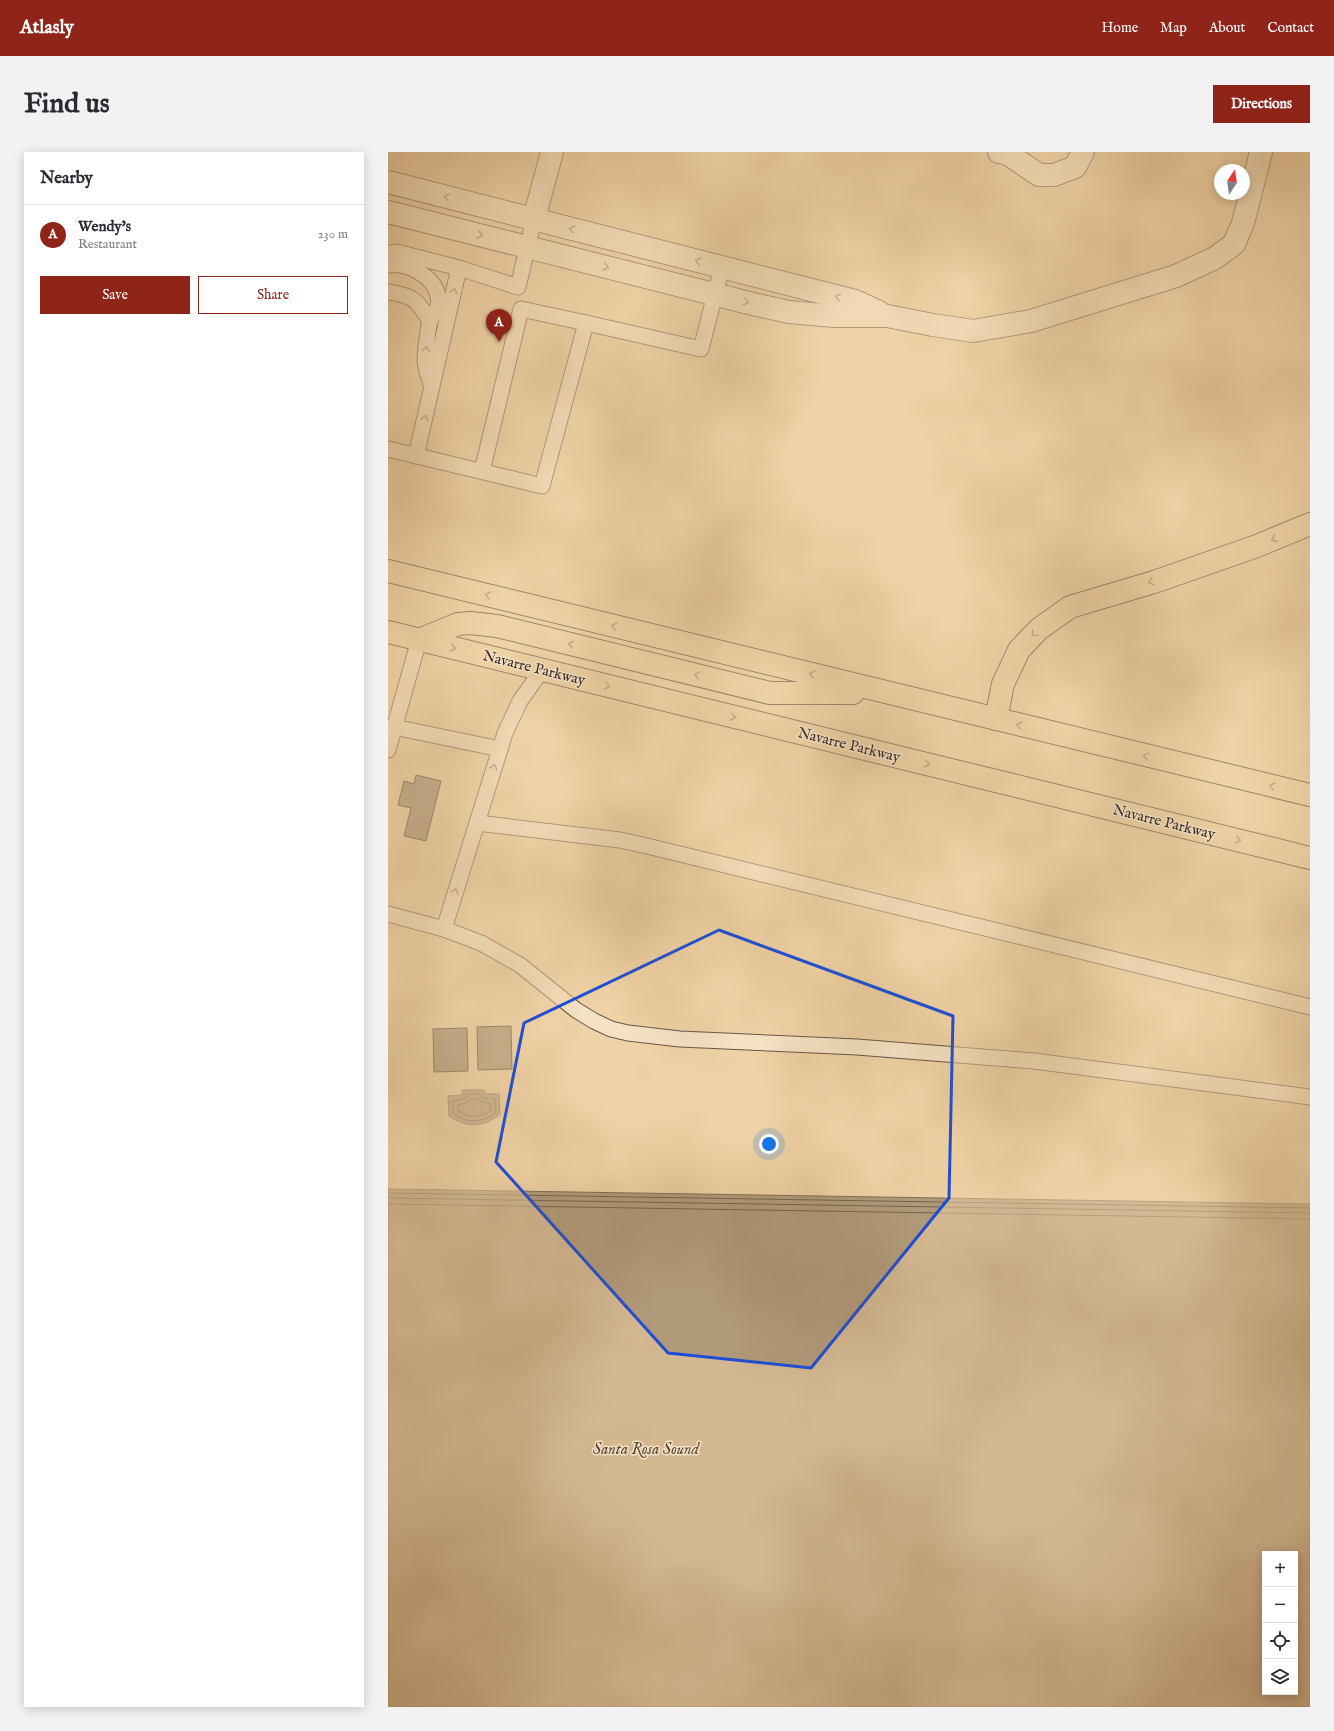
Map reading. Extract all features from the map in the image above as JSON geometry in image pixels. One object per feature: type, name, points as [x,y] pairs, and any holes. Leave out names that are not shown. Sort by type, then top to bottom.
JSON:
[{"type":"highway","points":[[996,719],[1003,684],[1019,650],[1039,629],[1070,607],[1154,582],[1250,549],[1310,524]]},
{"type":"highway","points":[[388,571],[1310,795]]},
{"type":"highway","points":[[419,640],[458,624],[482,624],[511,629],[770,693],[888,692]]},
{"type":"highway","name":"Navarre Parkway","points":[[388,632],[1310,858]]},
{"type":"street","points":[[534,219],[552,152]]},
{"type":"street","points":[[1005,153],[1039,175],[1054,175],[1076,167],[1084,152]]},
{"type":"street","points":[[388,212],[789,312],[835,316],[887,316],[972,331],[1031,321],[1176,276],[1215,258],[1234,244],[1243,223],[1261,152]]},
{"type":"street","points":[[388,182],[855,301],[887,316]]},
{"type":"lane","points":[[482,472],[521,309],[518,287],[534,219]]},
{"type":"lane","points":[[388,253],[397,252],[459,268],[518,287]]},
{"type":"lane","points":[[388,265],[394,264],[416,270],[430,281],[438,296],[438,308],[430,322],[425,361],[432,387]]},
{"type":"lane","points":[[521,309],[700,349],[716,295],[722,267]]},
{"type":"lane","points":[[416,456],[459,268]]},
{"type":"lane","points":[[388,292],[406,295],[416,301],[430,322]]},
{"type":"lane","points":[[388,449],[542,486],[586,323]]},
{"type":"lane","points":[[388,750],[419,640]]},
{"type":"lane","points":[[444,929],[505,733],[520,701],[542,670]]},
{"type":"lane","points":[[394,727],[500,749]]},
{"type":"lane","points":[[477,823],[620,840],[1310,1007]]},
{"type":"lane","points":[[388,914],[444,929],[474,940],[520,965],[576,1010],[594,1021],[611,1029],[628,1033],[680,1039],[857,1047],[1034,1061],[1310,1097]]},
{"type":"highlighted area","points":[[719,930],[953,1016],[949,1198],[811,1368],[668,1353],[496,1162],[524,1023]]},
{"type":"water","points":[[462,1090],[484,1090],[484,1094],[499,1094],[500,1114],[488,1122],[475,1125],[462,1123],[455,1120],[449,1116],[448,1096],[462,1095]]},
{"type":"water","name":"Santa Rosa Sound","points":[[388,1189],[1310,1204],[1310,1707],[388,1707]]},
{"type":"building","points":[[416,775],[441,781],[426,841],[404,836],[411,808],[398,805],[404,781],[414,784]]},
{"type":"building","points":[[511,1026],[512,1069],[478,1070],[477,1027]]},
{"type":"building","points":[[467,1028],[468,1071],[434,1072],[433,1029]]},
{"type":"place","name":"Wendy's","points":[[499,342]]}]
